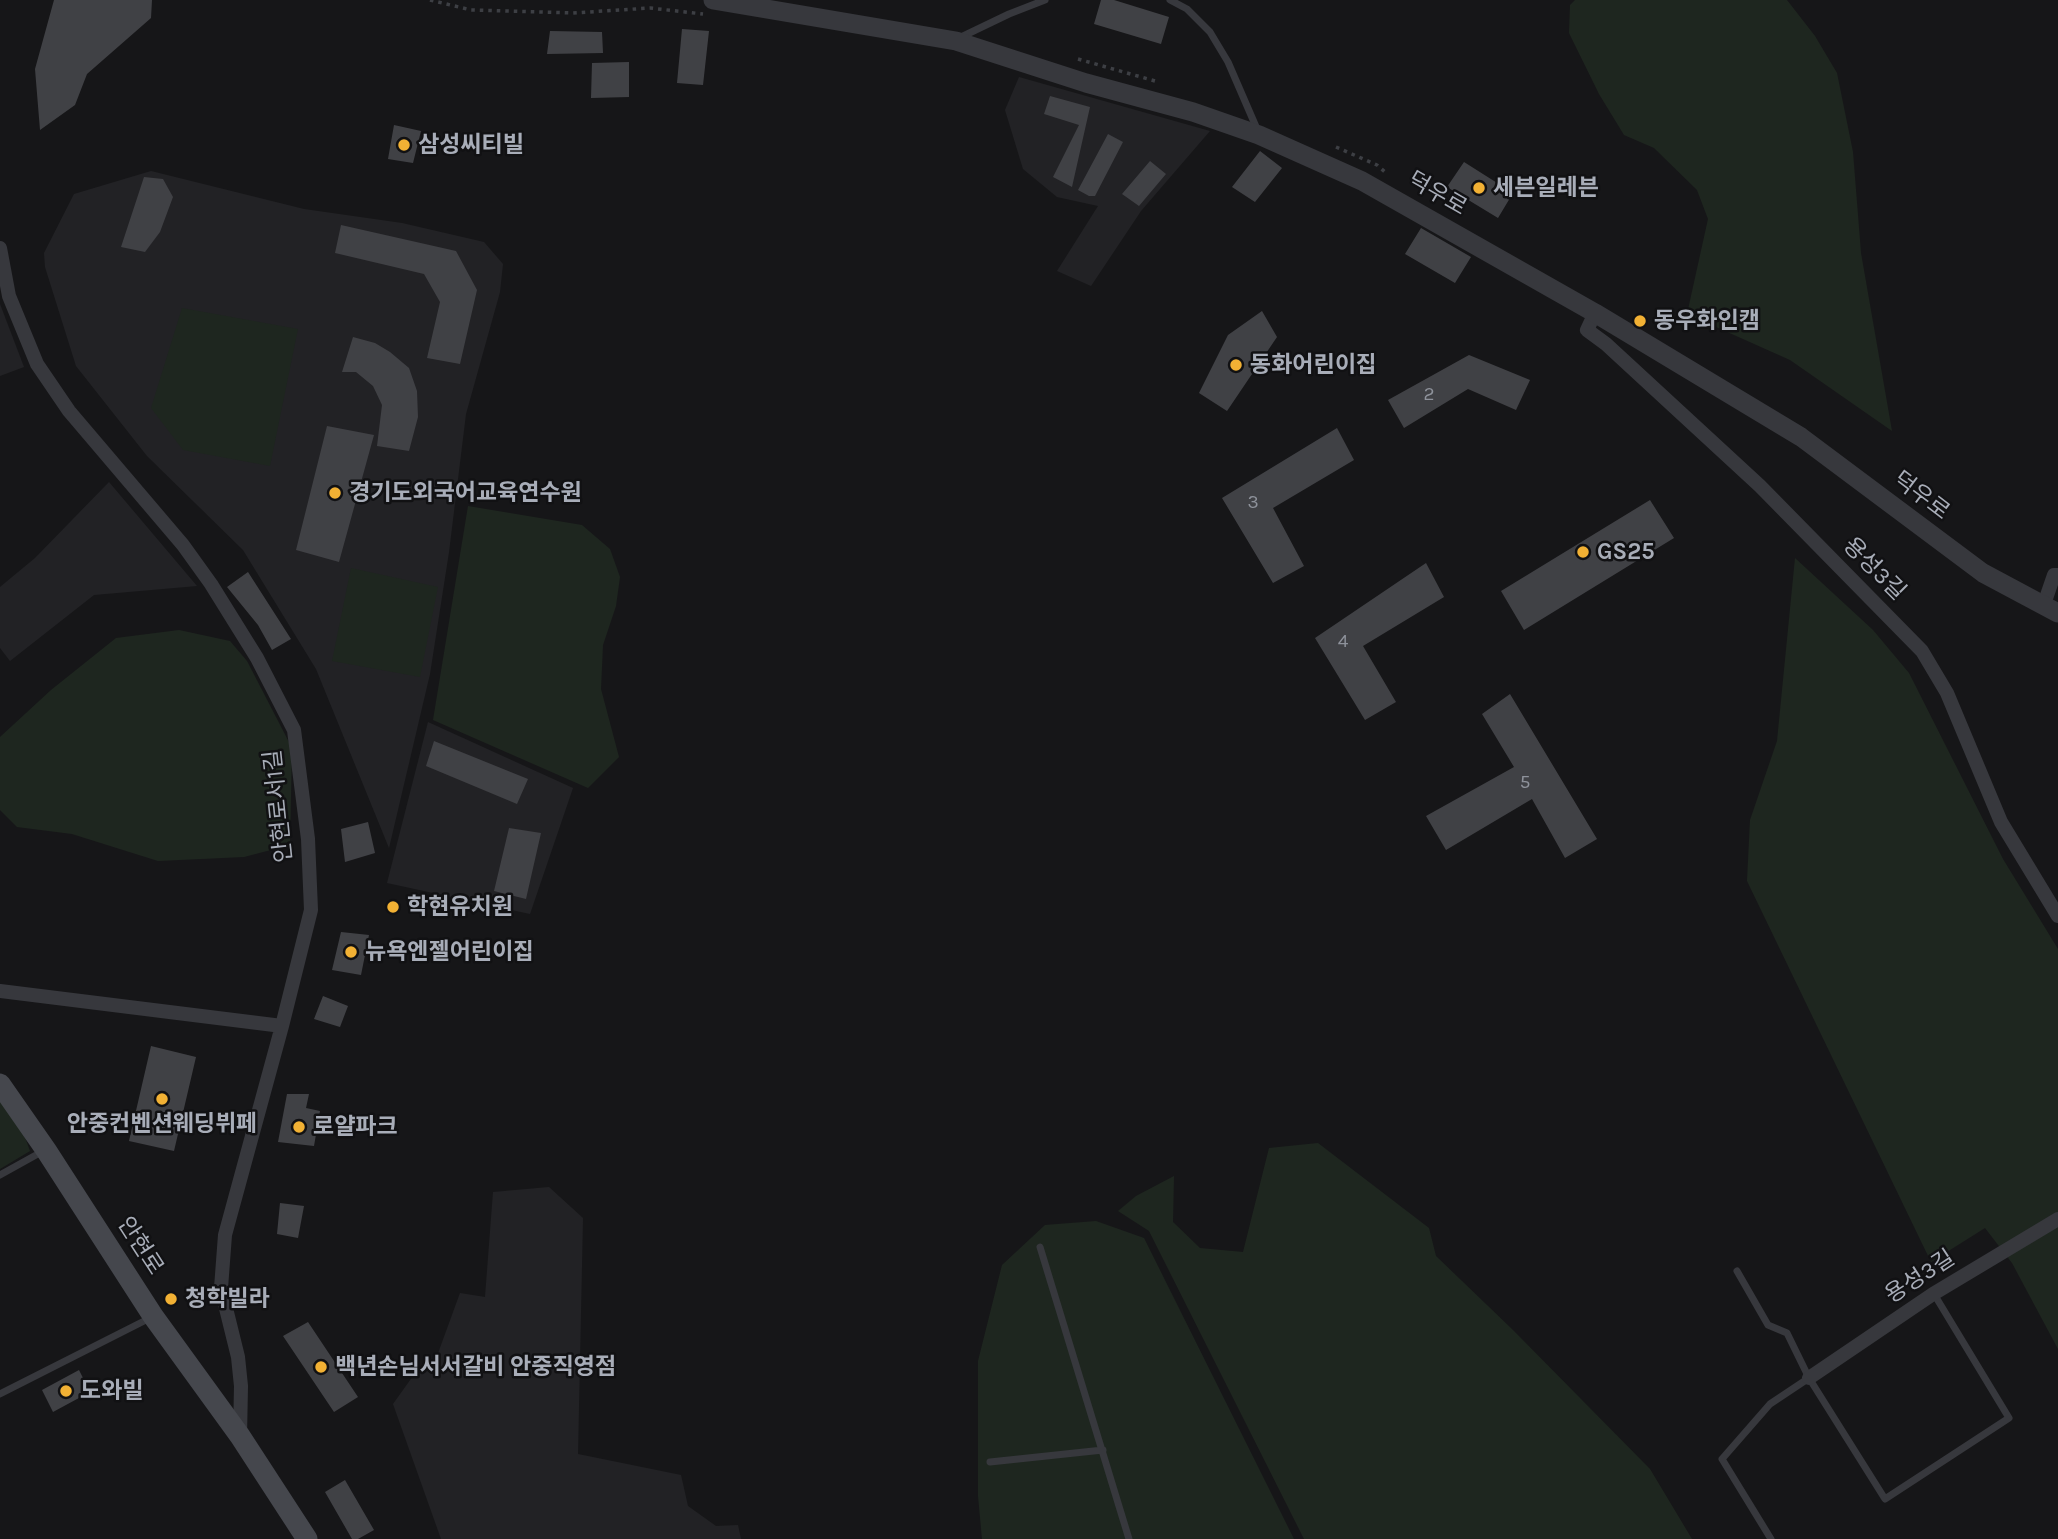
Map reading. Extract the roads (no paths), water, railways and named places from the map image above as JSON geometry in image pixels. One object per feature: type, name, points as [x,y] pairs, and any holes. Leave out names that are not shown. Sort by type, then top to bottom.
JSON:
[{"type":"main road","name":"안현로","points":[[0,1084],[153,1316],[240,1436],[307,1539]]},
{"type":"street","name":"덕우로","points":[[708,7],[956,41],[1086,83],[1193,112],[1259,135],[1362,181],[1595,313],[1801,437],[1983,573],[2051,610]]},
{"type":"street","name":"안현로서1길","points":[[0,248],[9,296],[37,365],[69,411],[183,545],[211,584],[257,658],[294,730],[308,839],[311,910],[225,1235],[220,1288],[238,1357],[241,1386],[240,1436]]},
{"type":"street","name":"용성3길","points":[[1595,313],[1587,330],[1606,344],[1760,486],[1922,651],[1947,692],[2001,822],[2058,916]]},
{"type":"street","points":[[2051,610],[2054,575],[2058,575]]},
{"type":"street","points":[[0,991],[282,1026]]},
{"type":"street","name":"용성3길","points":[[1809,1378],[1933,1294],[2058,1219]]},
{"type":"lane","points":[[956,41],[970,32],[1045,0]]},
{"type":"lane","points":[[1170,0],[1187,9],[1210,32],[1228,62],[1259,135]]},
{"type":"lane","points":[[0,1175],[46,1150]]},
{"type":"lane","points":[[1040,1247],[1129,1539]]},
{"type":"lane","points":[[1738,1271],[1768,1325],[1787,1333],[1809,1378],[1885,1499],[2009,1418],[1933,1294]]},
{"type":"lane","points":[[0,1395],[153,1316]]},
{"type":"lane","points":[[1771,1539],[1722,1459],[1770,1404],[1809,1378]]},
{"type":"lane","points":[[990,1462],[1103,1450]]},
{"type":"place","name":"삼성씨티빌","points":[[404,145]]},
{"type":"place","name":"세븐일레븐","points":[[1479,188]]},
{"type":"place","name":"동우화인캠","points":[[1640,321]]},
{"type":"place","name":"동화어린이집","points":[[1236,365]]},
{"type":"place","name":"경기도외국어교육연수원","points":[[335,493]]},
{"type":"place","name":"GS25","points":[[1583,552]]},
{"type":"place","name":"학현유치원","points":[[393,907]]},
{"type":"place","name":"뉴욕엔젤어린이집","points":[[351,952]]},
{"type":"place","name":"안중컨벤션웨딩뷔페","points":[[162,1099]]},
{"type":"place","name":"로얄파크","points":[[299,1127]]},
{"type":"place","name":"청학빌라","points":[[171,1299]]},
{"type":"place","name":"백년손님서서갈비 안중직영점","points":[[321,1367]]},
{"type":"place","name":"도와빌","points":[[66,1391]]}]
